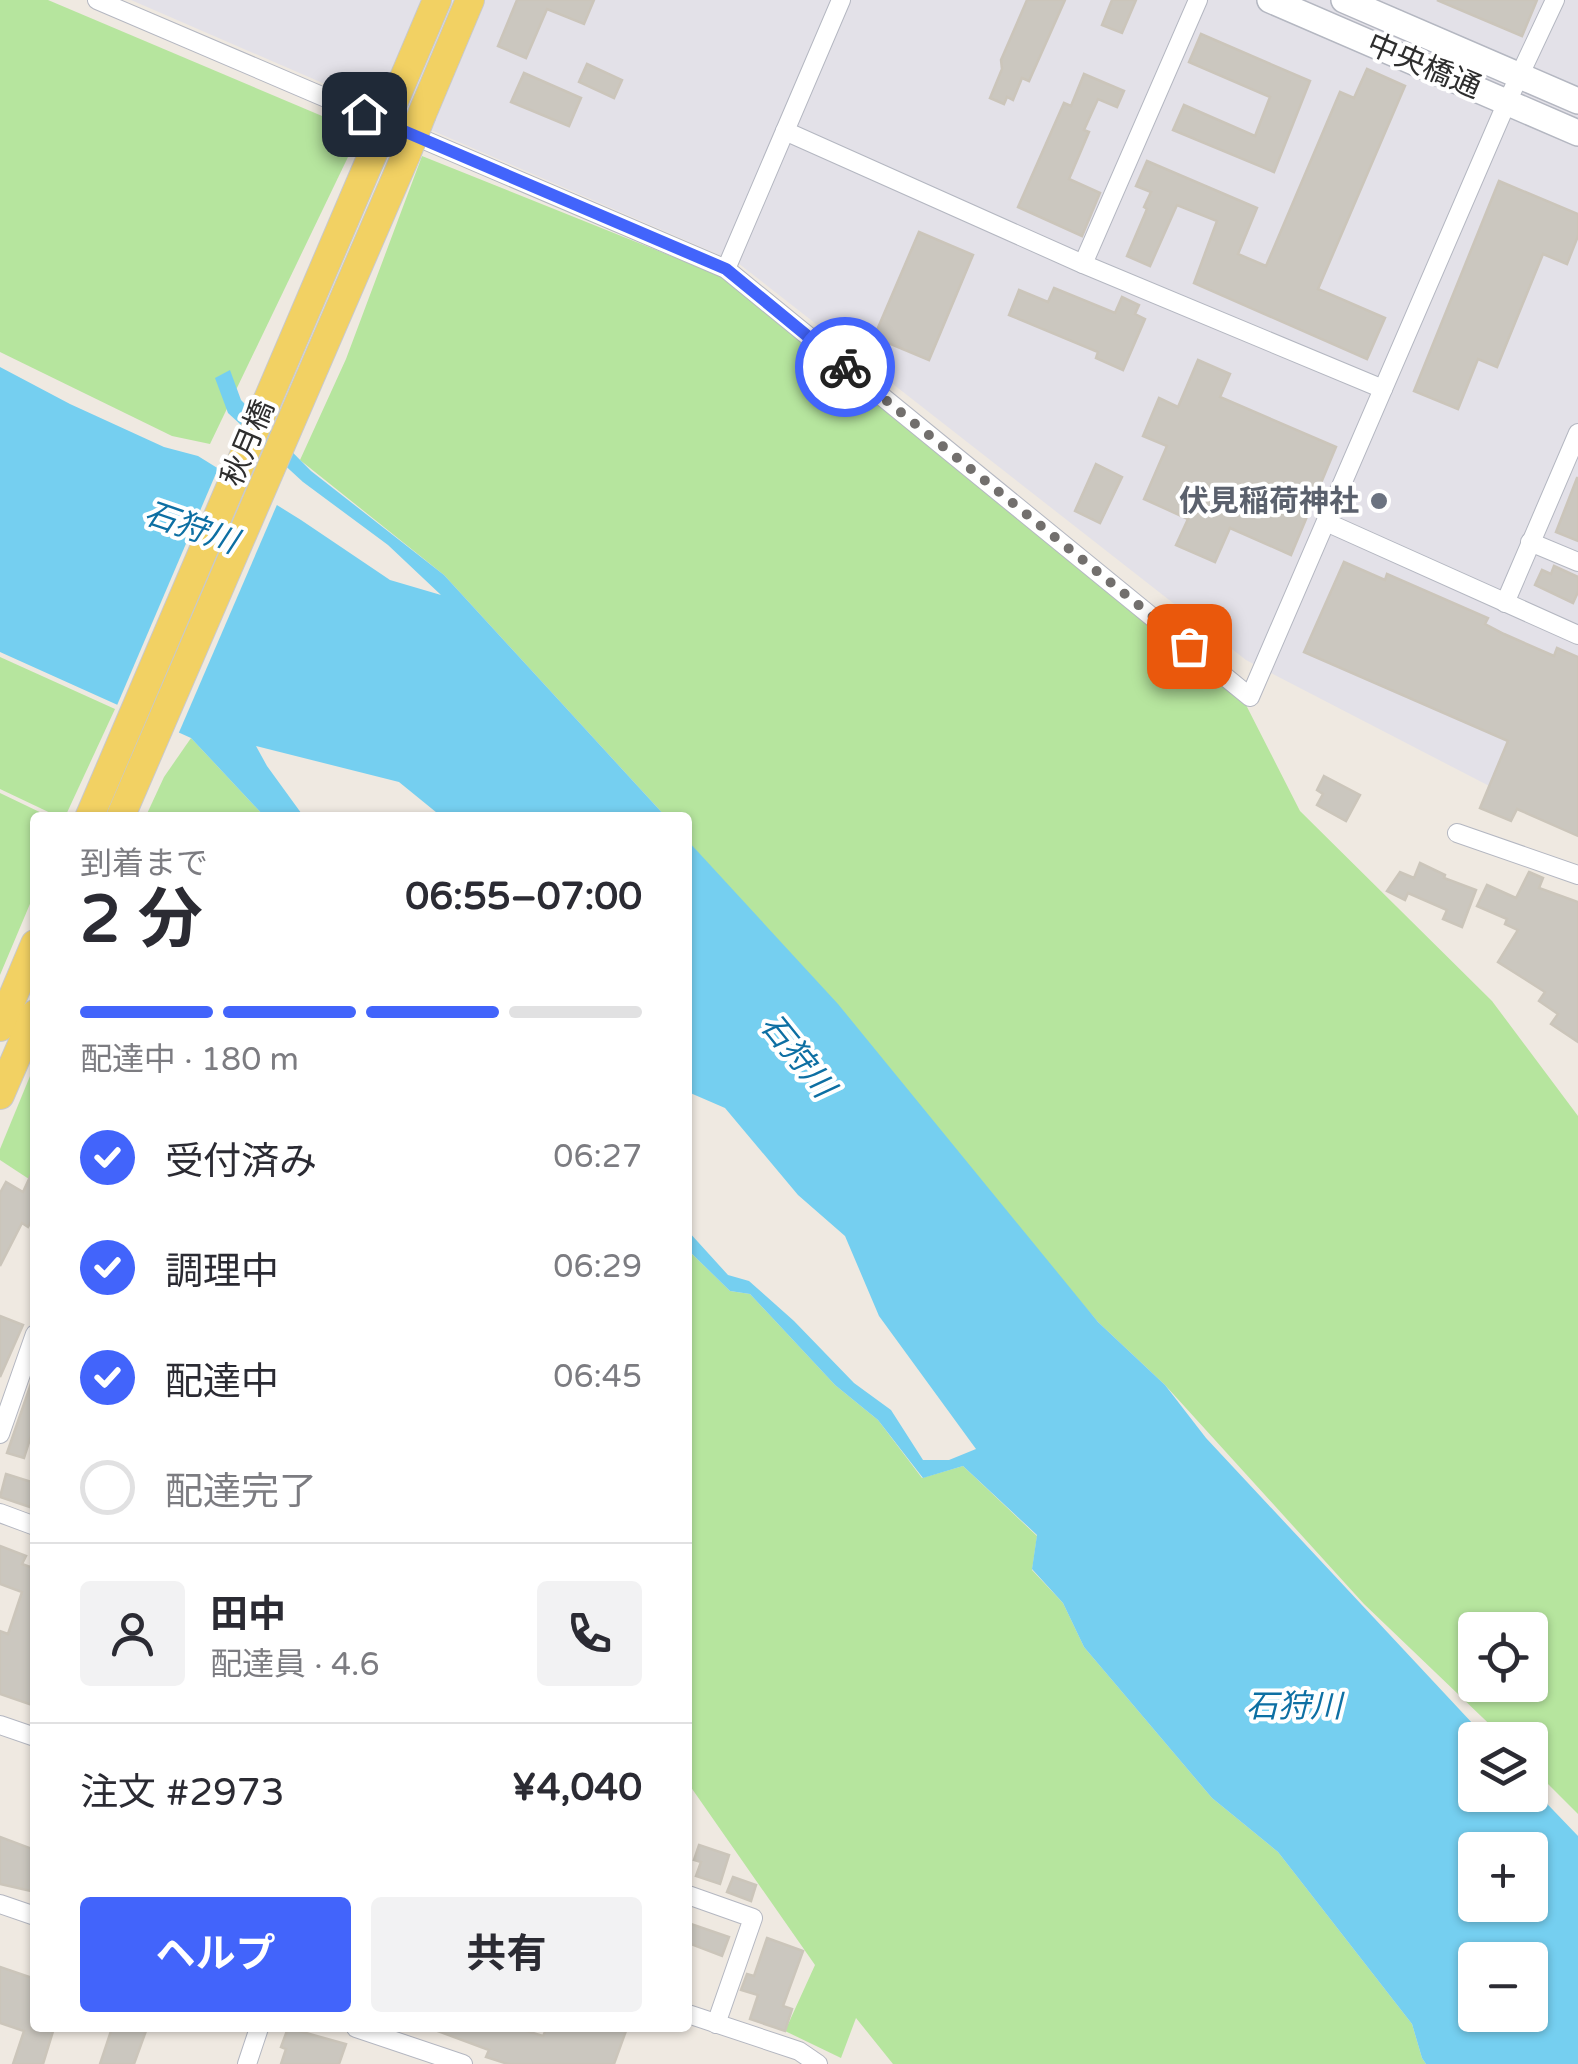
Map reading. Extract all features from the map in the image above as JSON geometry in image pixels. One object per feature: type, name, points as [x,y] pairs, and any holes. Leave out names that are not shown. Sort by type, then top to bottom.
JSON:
[{"type":"main road","name":"秋月橋","points":[[92,812],[437,0]]},
{"type":"main road","name":"秋月橋","points":[[123,812],[470,0]]},
{"type":"main road","points":[[0,1027],[30,956]]},
{"type":"main road","points":[[0,1096],[30,1026]]},
{"type":"street","points":[[96,0],[726,269],[1250,697],[1507,102],[1555,0]]},
{"type":"street","points":[[726,269],[841,0]]},
{"type":"street","points":[[1082,264],[1198,0]]},
{"type":"street","name":"中央橋通","points":[[1270,0],[1578,132]]},
{"type":"street","name":"中央橋通","points":[[1344,0],[1578,101]]},
{"type":"street","points":[[785,131],[1082,264],[1383,389]]},
{"type":"street","points":[[1504,603],[1578,433]]},
{"type":"street","points":[[1326,522],[1578,635]]},
{"type":"street","points":[[1530,542],[1578,562]]},
{"type":"street","points":[[1456,833],[1578,875]]},
{"type":"street","points":[[0,1434],[30,1348]]},
{"type":"street","points":[[0,1512],[30,1524]]},
{"type":"street","points":[[0,1725],[30,1735]]},
{"type":"street","points":[[692,1896],[753,1918],[716,2024]]},
{"type":"street","points":[[0,1904],[30,1914]]},
{"type":"street","points":[[692,2015],[799,2051],[818,2064]]},
{"type":"street","points":[[247,2064],[258,2032]]},
{"type":"street","points":[[368,2032],[463,2064]]},
{"type":"shaded area","points":[[131,0],[1578,0],[1578,832],[1246,660],[738,263]]},
{"type":"green space","points":[[0,0],[48,0],[360,132],[210,444],[172,436],[0,352]]},
{"type":"green space","points":[[422,156],[726,278],[1245,703],[1300,811],[1492,1001],[1578,1116],[1578,1814],[1548,1784],[1548,1722],[1487,1722],[1466,1702],[1548,1702],[1548,1612],[1458,1612],[1458,1694],[1364,1604],[1165,1385],[1098,1322],[692,846],[692,812],[661,812],[444,575],[300,460],[346,359]]},
{"type":"green space","points":[[0,657],[115,709],[67,812],[48,812],[0,789]]},
{"type":"green space","points":[[191,738],[260,812],[148,812],[164,777]]},
{"type":"green space","points":[[0,793],[40,812],[30,812],[30,904],[0,975]]},
{"type":"green space","points":[[30,1076],[30,1180],[0,1160],[0,1149]]},
{"type":"green space","points":[[692,1254],[730,1291],[750,1294],[835,1385],[878,1420],[922,1478],[963,1466],[1037,1536],[1032,1570],[1063,1603],[1084,1647],[1212,1798],[1278,1852],[1412,2024],[1426,2064],[893,2064],[856,2018],[841,2058],[785,2031],[815,1965],[692,1789]]},
{"type":"water","name":"石狩川","points":[[0,367],[164,447],[198,456],[390,580],[441,595],[388,545],[303,482],[228,413],[215,378],[230,370],[241,400],[311,471],[444,575],[661,812],[436,812],[399,782],[256,746],[300,812],[260,812],[191,738],[0,652]]},
{"type":"water","name":"石狩川","points":[[692,845],[838,1004],[1098,1322],[1165,1385],[1206,1438],[1471,1722],[1458,1722],[1458,1812],[1548,1812],[1548,1805],[1578,1836],[1578,2064],[1426,2064],[1412,2024],[1278,1852],[1212,1798],[1084,1647],[1063,1603],[1032,1569],[1037,1535],[963,1466],[923,1478],[878,1420],[835,1385],[750,1294],[730,1291],[692,1254],[692,1235],[728,1275],[749,1281],[854,1383],[891,1410],[923,1460],[949,1460],[976,1449],[879,1316],[845,1236],[798,1195],[725,1108],[692,1094]]},
{"type":"pier","points":[[220,464],[279,500],[177,737],[115,710]]},
{"type":"building","points":[[517,0],[594,0],[584,24],[547,9],[526,58],[498,46]]},
{"type":"building","points":[[1027,0],[1065,0],[1029,81],[1022,78],[1013,100],[1007,97],[1004,104],[990,98],[1002,69],[1001,60]]},
{"type":"building","points":[[1112,0],[1136,0],[1122,33],[1102,25]]},
{"type":"building","points":[[1437,0],[1537,0],[1522,36]]},
{"type":"building","points":[[1201,34],[1310,81],[1274,172],[1173,130],[1184,105],[1255,136],[1270,97],[1189,62]]},
{"type":"building","points":[[587,64],[622,80],[614,98],[579,82]]},
{"type":"building","points":[[1367,69],[1405,86],[1318,289],[1385,318],[1367,359],[1194,283],[1217,221],[1177,205],[1150,266],[1127,256],[1151,192],[1136,186],[1147,161],[1257,208],[1238,254],[1266,266],[1340,92],[1354,98]]},
{"type":"building","points":[[524,73],[581,98],[569,126],[511,102]]},
{"type":"building","points":[[1084,74],[1124,91],[1117,107],[1098,99],[1069,179],[1100,193],[1082,236],[1018,207],[1064,103],[1071,106]]},
{"type":"building","points":[[1499,181],[1578,214],[1578,236],[1567,264],[1543,254],[1497,367],[1478,359],[1458,409],[1414,391]]},
{"type":"building","points":[[919,232],[973,255],[929,360],[874,337]]},
{"type":"building","points":[[1054,288],[1115,313],[1122,297],[1139,305],[1135,314],[1145,319],[1123,370],[1096,358],[1098,352],[1009,315],[1019,290],[1048,302]]},
{"type":"building","points":[[1198,360],[1230,374],[1220,397],[1336,447],[1291,555],[1230,528],[1215,562],[1176,545],[1188,519],[1144,499],[1167,446],[1143,436],[1159,398],[1178,407]]},
{"type":"building","points":[[1096,464],[1122,477],[1100,523],[1075,511]]},
{"type":"building","points":[[1578,478],[1578,541],[1556,532]]},
{"type":"building","points":[[1344,562],[1385,580],[1387,574],[1488,618],[1485,624],[1554,656],[1557,648],[1578,657],[1578,836],[1517,809],[1511,821],[1480,808],[1508,741],[1304,652]]},
{"type":"building","points":[[1554,566],[1578,577],[1573,603],[1535,585],[1542,570],[1551,574]]},
{"type":"building","points":[[1324,776],[1360,795],[1346,821],[1317,805],[1323,794],[1317,790]]},
{"type":"building","points":[[1420,863],[1445,875],[1444,878],[1476,890],[1462,927],[1443,919],[1447,910],[1408,893],[1405,900],[1387,891],[1400,872],[1414,878]]},
{"type":"building","points":[[1529,872],[1543,878],[1539,888],[1578,902],[1578,1042],[1551,1024],[1558,1014],[1539,1001],[1545,992],[1498,962],[1518,930],[1505,924],[1507,919],[1477,906],[1487,885],[1516,898]]},
{"type":"building","points":[[30,1177],[30,1223],[28,1227],[22,1223],[0,1266],[0,1193],[6,1182],[23,1192]]},
{"type":"building","points":[[0,1316],[23,1325],[0,1377]]},
{"type":"building","points":[[30,1387],[30,1439],[24,1458],[7,1453]]},
{"type":"building","points":[[6,1474],[30,1481],[30,1507],[0,1497]]},
{"type":"building","points":[[0,1546],[26,1556],[22,1564],[30,1567],[30,1704],[0,1694],[0,1631],[8,1634],[22,1592],[0,1584]]},
{"type":"building","points":[[0,1837],[30,1848],[30,1891],[0,1884]]},
{"type":"building","points":[[699,1845],[729,1855],[720,1884],[696,1876],[701,1862],[694,1860]]},
{"type":"building","points":[[733,1877],[756,1885],[751,1901],[727,1892]]},
{"type":"building","points":[[692,1924],[729,1937],[722,1956],[692,1945]]},
{"type":"building","points":[[767,1938],[803,1951],[783,2006],[792,2009],[785,2031],[750,2019],[758,1995],[741,1990],[747,1974],[754,1976]]},
{"type":"building","points":[[0,1967],[30,1977],[30,2032],[53,2032],[43,2064],[13,2064],[24,2031],[0,2023]]},
{"type":"building","points":[[111,2032],[146,2032],[134,2064],[100,2064]]},
{"type":"building","points":[[287,2032],[302,2032],[346,2044],[339,2064],[281,2064],[286,2049],[281,2047]]},
{"type":"building","points":[[440,2032],[530,2032],[543,2036],[545,2032],[626,2032],[614,2064],[508,2064],[486,2057],[489,2050]]},
{"type":"way so far","points":[[845,367],[1189,646]]},
{"type":"place","name":"伏見稲荷神社","points":[[1379,501]]},
{"type":"route","points":[[364,114],[726,269],[845,367]]}]
